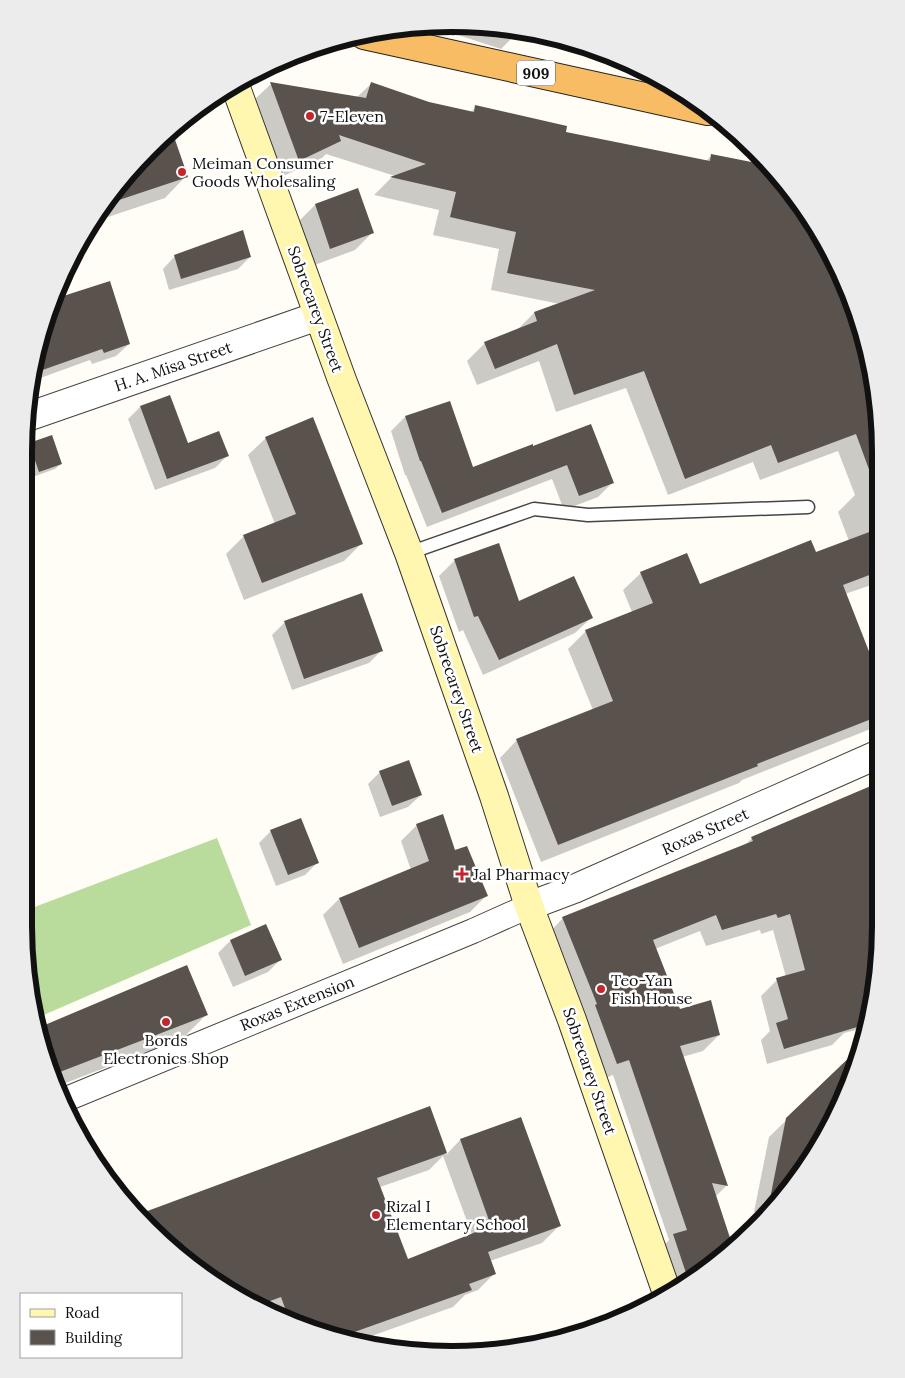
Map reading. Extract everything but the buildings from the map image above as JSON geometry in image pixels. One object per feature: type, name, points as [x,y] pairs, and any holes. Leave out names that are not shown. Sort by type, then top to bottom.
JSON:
[{"type":"highway","name":"909","points":[[382,39],[692,108]]},
{"type":"main road","name":"Sobrecarey Street","points":[[238,92],[318,316],[409,553],[494,796],[529,906],[569,1012],[665,1287]]},
{"type":"street","name":"H. A. Misa Street","points":[[34,415],[318,316]]},
{"type":"street","name":"Roxas Street","points":[[529,906],[574,890],[872,757]]},
{"type":"street","name":"Roxas Extension","points":[[70,1098],[473,931],[529,906]]},
{"type":"lane","points":[[409,553],[534,509],[588,514],[808,507]]},
{"type":"green space","points":[[217,838],[251,925],[43,1015],[33,953],[32,908]]},
{"type":"place","name":"7-Eleven","points":[[310,116]]},
{"type":"place","name":"Meiman Consumer Goods Wholesaling","points":[[182,172]]},
{"type":"place","name":"Jal Pharmacy","points":[[462,874]]},
{"type":"place","name":"Teo-Yan Fish House","points":[[601,989]]},
{"type":"place","name":"Bords Electronics Shop","points":[[166,1022]]},
{"type":"place","name":"Rizal I Elementary School","points":[[376,1215]]}]
